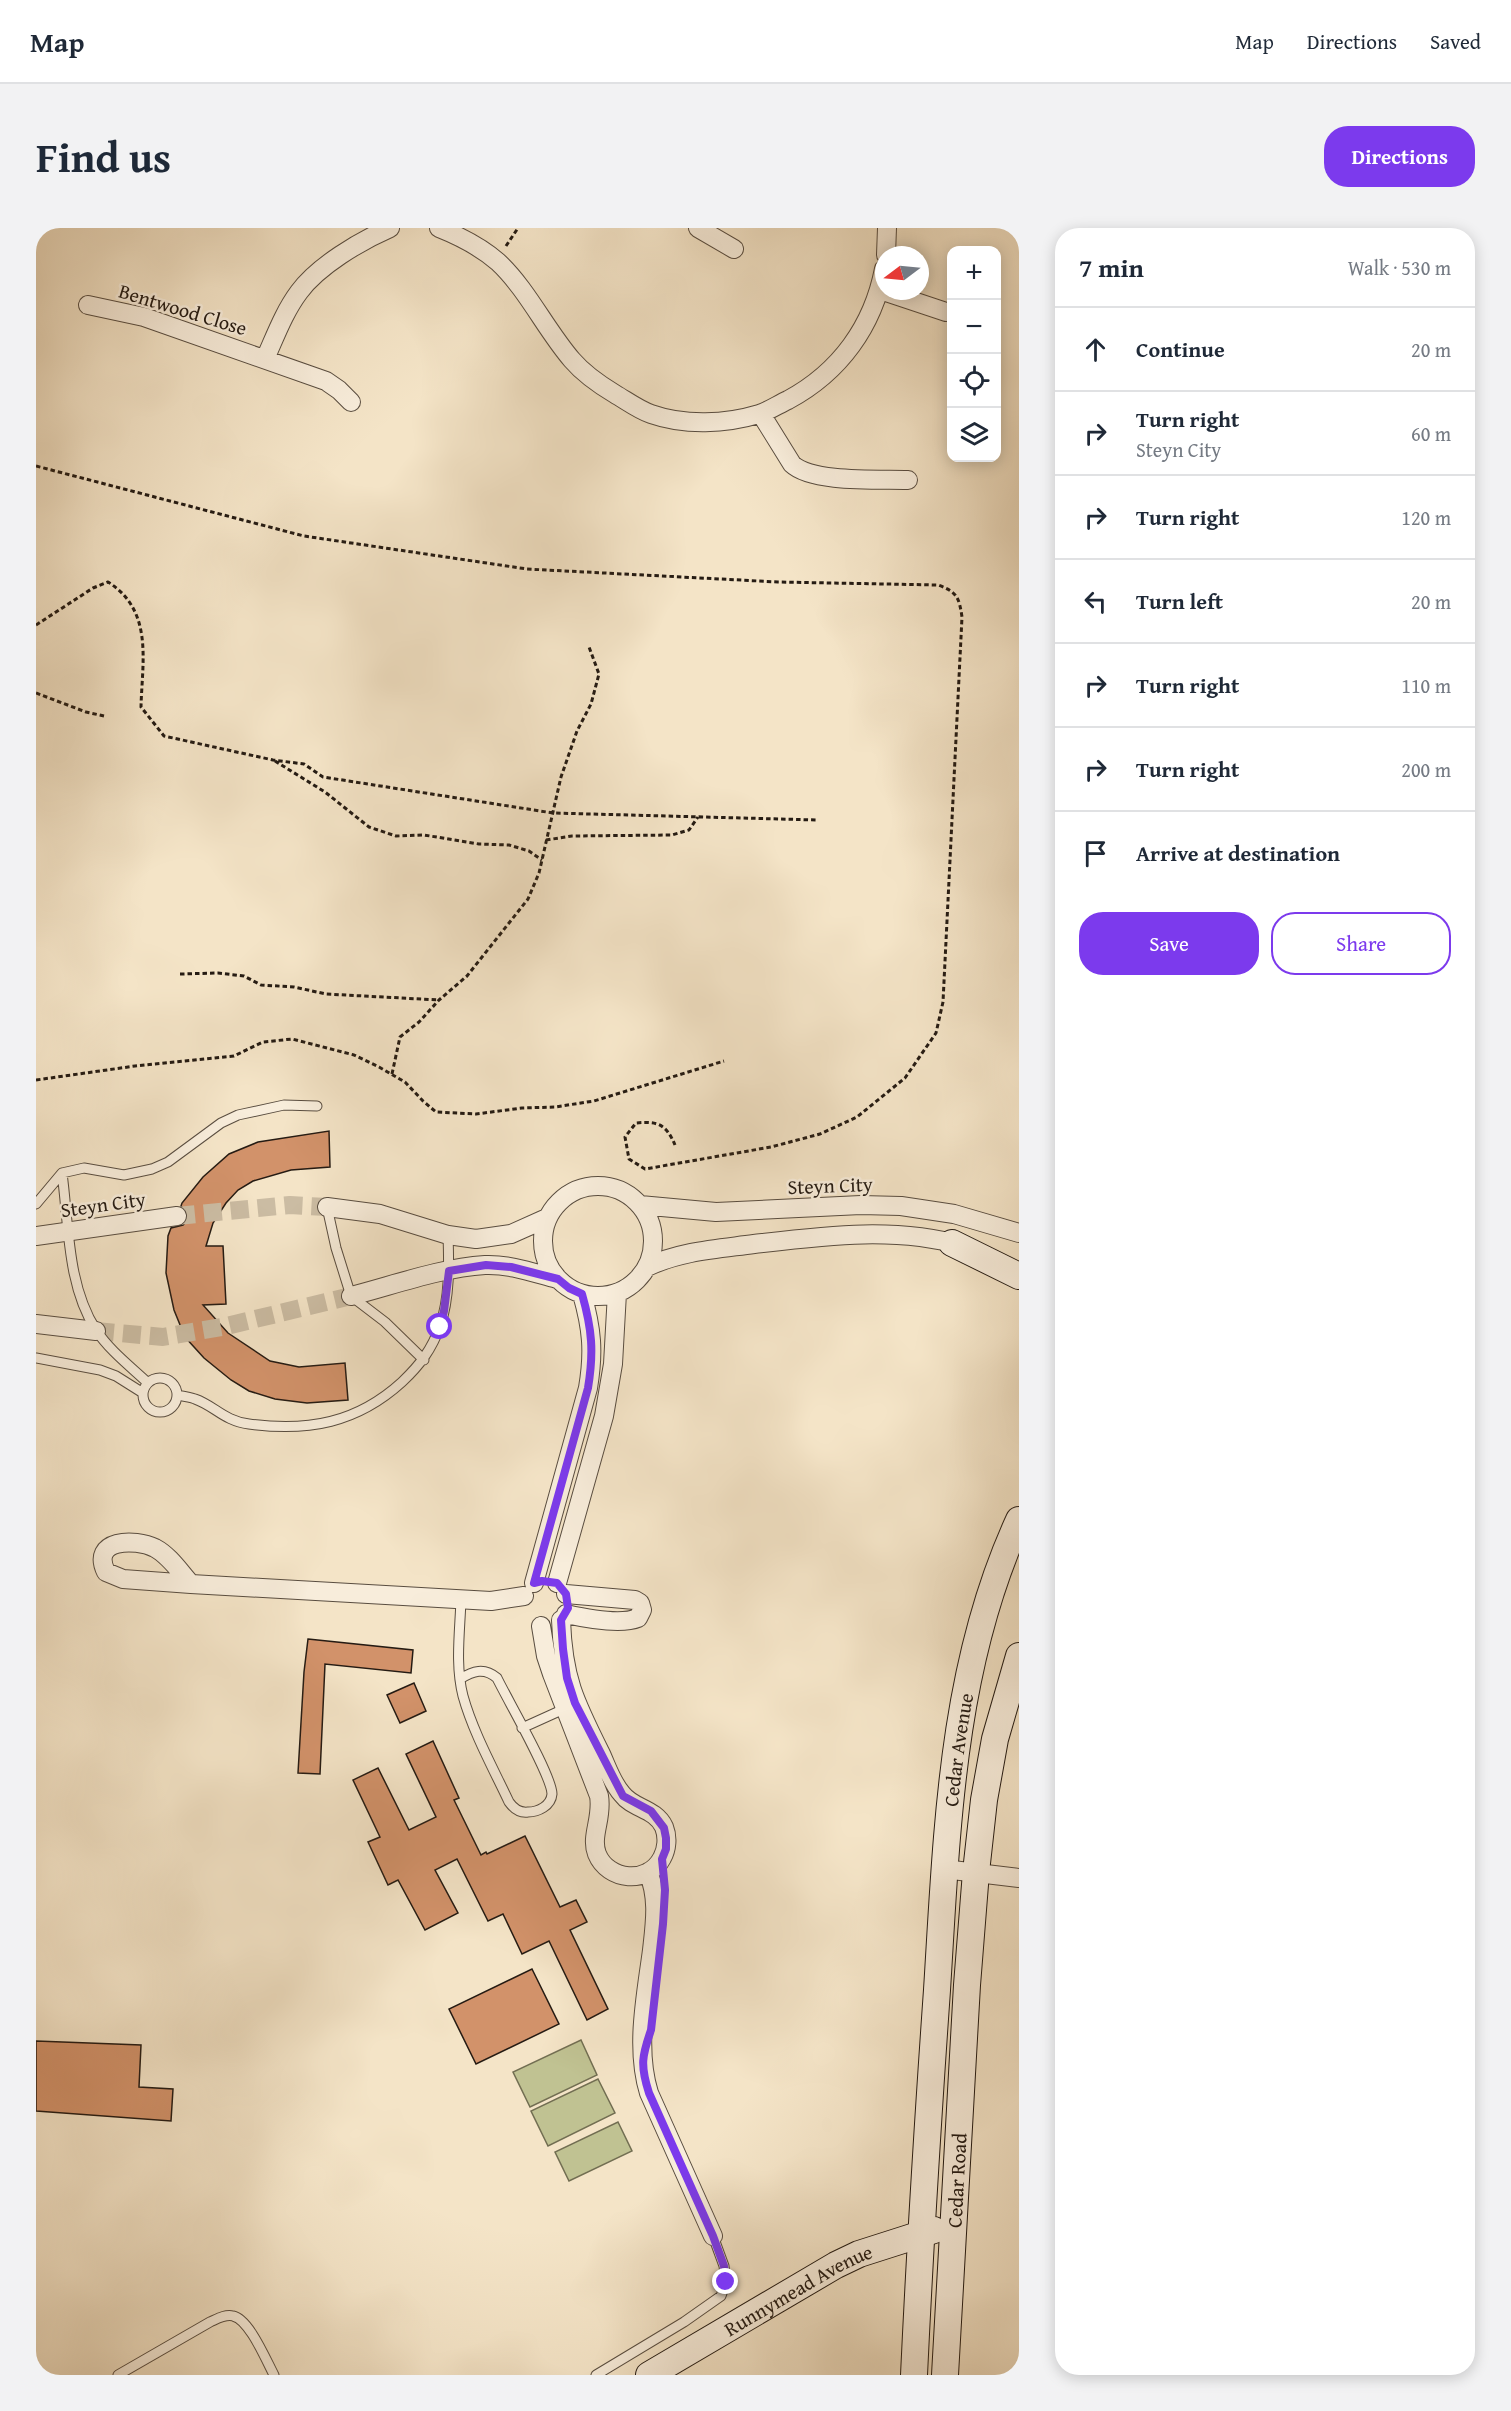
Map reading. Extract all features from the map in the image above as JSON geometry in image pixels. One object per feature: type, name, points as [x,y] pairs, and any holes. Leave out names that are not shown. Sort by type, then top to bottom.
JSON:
[{"type":"main road","points":[[952,1243],[1019,1276]]},
{"type":"main road","name":"Cedar Avenue","points":[[937,1988],[944,1869],[960,1721],[970,1666],[985,1607],[1000,1563],[1019,1520]]},
{"type":"main road","name":"Cedar Avenue","points":[[967,1985],[984,1800],[995,1739],[1019,1656]]},
{"type":"main road","name":"Cedar Road","points":[[945,2375],[967,1985]]},
{"type":"main road","name":"Cedar Road","points":[[914,2375],[937,1988]]},
{"type":"main road","name":"Runnymead Avenue","points":[[649,2375],[836,2265],[859,2254],[955,2223]]},
{"type":"street","name":"Bentwood Close","points":[[265,359],[298,293],[313,276],[390,228]]},
{"type":"street","points":[[439,228],[468,242],[496,260],[574,363],[598,384],[650,414],[699,422],[761,414],[798,394],[833,368],[862,330],[872,314],[877,300]]},
{"type":"street","points":[[698,228],[734,249]]},
{"type":"street","points":[[886,246],[887,228]]},
{"type":"street","points":[[910,300],[946,312]]},
{"type":"street","name":"Bentwood Close","points":[[88,305],[144,317],[326,381],[351,402]]},
{"type":"street","points":[[761,414],[797,470],[820,476],[908,480]]},
{"type":"street","points":[[590,1186],[608,1186],[626,1193],[640,1205],[649,1219],[653,1235],[652,1251],[647,1267],[629,1287],[617,1293],[600,1297],[582,1294],[569,1288],[550,1268],[542,1244],[548,1218],[558,1202],[572,1191],[590,1186]]},
{"type":"street","name":"Steyn City","points":[[640,1205],[716,1212],[861,1205],[902,1206],[954,1214],[1019,1233]]},
{"type":"street","points":[[327,1207],[380,1214],[448,1235],[476,1239],[511,1234],[548,1218]]},
{"type":"street","name":"Steyn City","points":[[36,1236],[70,1233],[177,1216]]},
{"type":"street","points":[[647,1267],[675,1256],[697,1251],[796,1239],[880,1235],[911,1236],[952,1243],[1019,1263]]},
{"type":"street","points":[[351,1296],[449,1271],[486,1265],[511,1267],[558,1279]]},
{"type":"street","points":[[541,1626],[546,1656],[564,1709],[599,1796],[600,1818],[594,1840],[600,1861],[617,1874],[628,1877],[655,1866],[666,1849],[664,1828],[651,1811],[623,1796],[575,1703],[565,1665],[564,1617],[568,1601],[562,1588],[604,1416],[613,1364],[617,1293]]},
{"type":"street","points":[[191,1584],[491,1600],[527,1596],[542,1581],[562,1588],[638,1601],[642,1610],[638,1618],[630,1620],[564,1617],[549,1626],[541,1626],[530,1620],[527,1596],[588,1388],[592,1362],[592,1335],[582,1294]]},
{"type":"street","points":[[36,1324],[96,1331]]},
{"type":"street","points":[[655,1866],[665,1890],[651,2030],[644,2045],[643,2067],[649,2093],[713,2236]]},
{"type":"street","points":[[944,1869],[1019,1878]]},
{"type":"lane","points":[[36,1204],[62,1173],[84,1168],[124,1175],[152,1169],[168,1162],[211,1129],[238,1115],[284,1105],[317,1106]]},
{"type":"lane","points":[[62,1173],[74,1274],[81,1301],[96,1331],[148,1383]]},
{"type":"lane","points":[[327,1207],[336,1248],[351,1296],[385,1322],[424,1360]]},
{"type":"lane","points":[[177,1395],[195,1399],[225,1418],[246,1424],[281,1427],[338,1420],[365,1410],[388,1394],[424,1360],[440,1327],[449,1271],[448,1235]]},
{"type":"lane","points":[[36,1358],[100,1370],[116,1376],[143,1393]]},
{"type":"lane","points":[[164,1378],[174,1385],[177,1395],[170,1409],[160,1412],[150,1409],[143,1393],[153,1379],[164,1378]]},
{"type":"lane","points":[[460,1679],[477,1671],[491,1672],[497,1678],[547,1777],[552,1796],[543,1808],[529,1812],[514,1809],[470,1714],[460,1679],[461,1599]]},
{"type":"lane","points":[[522,1728],[564,1709]]},
{"type":"lane","points":[[596,2375],[684,2322],[721,2296],[726,2282],[725,2274],[713,2236]]},
{"type":"lane","points":[[118,2375],[210,2322],[221,2317],[233,2316],[243,2321],[274,2375]]},
{"type":"path","points":[[496,260],[518,228]]},
{"type":"path","points":[[36,466],[304,536],[528,569],[778,582],[938,585],[951,590],[960,599],[962,617],[943,1002],[936,1033],[905,1078],[857,1118],[820,1134],[771,1147],[645,1169],[629,1159],[625,1137],[636,1123],[653,1121],[669,1131],[675,1145]]},
{"type":"path","points":[[36,624],[93,588],[108,582],[118,589],[132,608],[143,631],[144,664],[141,707],[164,736],[273,760],[304,764],[323,777],[553,813],[818,820]]},
{"type":"path","points":[[392,1074],[400,1036],[419,1022],[467,975],[528,899],[542,860],[561,777],[577,731],[591,704],[599,674],[589,647]]},
{"type":"path","points":[[36,693],[86,712],[104,716]]},
{"type":"path","points":[[273,760],[325,792],[369,827],[396,836],[424,835],[479,844],[509,845],[529,851],[542,860]]},
{"type":"path","points":[[546,840],[572,836],[672,835],[689,830],[698,817]]},
{"type":"path","points":[[180,974],[218,973],[244,976],[261,985],[294,987],[326,994],[439,1000]]},
{"type":"path","points":[[36,1080],[135,1066],[234,1056],[264,1042],[292,1039],[354,1054],[405,1082],[436,1112],[476,1114],[594,1101],[724,1061]]},
{"type":"green space","points":[[581,2040],[597,2075],[530,2107],[513,2072]]},
{"type":"green space","points":[[598,2079],[615,2113],[548,2146],[531,2111]]},
{"type":"green space","points":[[618,2122],[632,2151],[569,2181],[555,2152]]},
{"type":"building","points":[[329,1131],[330,1167],[291,1170],[253,1181],[238,1190],[213,1223],[206,1246],[223,1246],[226,1304],[203,1305],[228,1333],[270,1361],[299,1367],[345,1363],[348,1400],[307,1403],[275,1399],[249,1391],[231,1380],[204,1358],[185,1337],[174,1310],[166,1273],[168,1236],[171,1228],[183,1225],[187,1221],[188,1214],[181,1206],[182,1203],[203,1177],[229,1154],[258,1142]]},
{"type":"building","points":[[308,1639],[413,1650],[411,1673],[325,1664],[320,1774],[298,1773]]},
{"type":"building","points":[[414,1683],[426,1711],[400,1723],[387,1695]]},
{"type":"building","points":[[433,1741],[459,1798],[454,1800],[481,1855],[525,1836],[560,1907],[576,1900],[587,1922],[570,1930],[608,2009],[587,2020],[549,1941],[522,1954],[503,1914],[488,1921],[457,1859],[435,1870],[458,1913],[425,1930],[398,1880],[388,1885],[368,1842],[380,1837],[353,1780],[378,1768],[409,1830],[436,1817],[406,1754]]},
{"type":"building","points":[[532,1969],[559,2024],[476,2064],[449,2009]]},
{"type":"building","points":[[36,2041],[141,2045],[139,2087],[173,2089],[171,2121],[36,2111]]},
{"type":"tunnel","points":[[177,1216],[290,1205],[327,1207]]},
{"type":"tunnel","points":[[96,1331],[163,1337],[222,1327],[351,1296]]},
{"type":"route","points":[[440,1327],[449,1271],[486,1265],[511,1267],[558,1279],[569,1288],[582,1294],[589,1317],[592,1362],[588,1388],[541,1566],[534,1583],[542,1581],[557,1583],[566,1594],[568,1608],[561,1620],[563,1649],[567,1678],[575,1703],[617,1788],[623,1796],[651,1811],[659,1818],[664,1828],[666,1849],[662,1859],[665,1890],[663,1924],[651,2030],[644,2045],[644,2078],[713,2236],[724,2266],[726,2282]]}]
